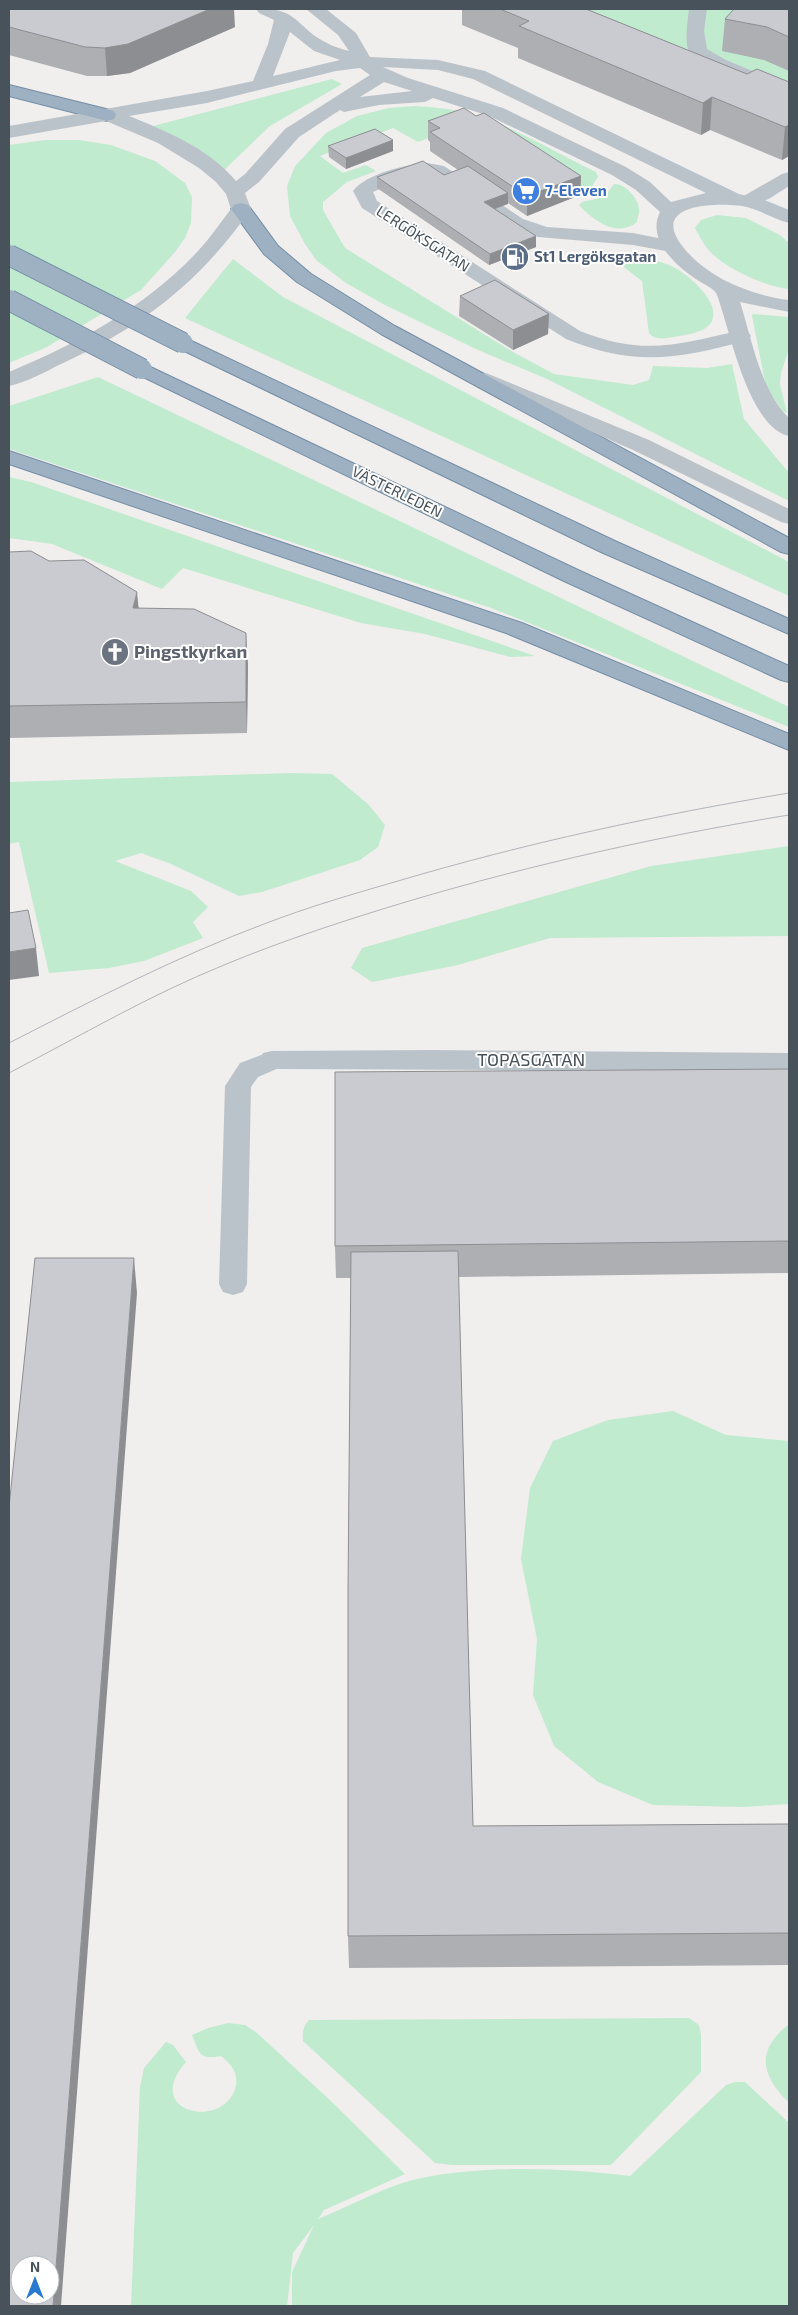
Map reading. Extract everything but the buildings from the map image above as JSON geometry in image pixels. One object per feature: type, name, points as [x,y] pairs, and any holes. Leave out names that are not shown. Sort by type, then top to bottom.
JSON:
[{"type":"highway","points":[[9,91],[107,115]]},
{"type":"highway","points":[[238,201],[271,250],[304,278],[388,330],[789,547]]},
{"type":"highway","points":[[9,255],[183,343],[609,547],[789,627]]},
{"type":"highway","name":"VÄSTERLEDEN","points":[[9,300],[142,369],[572,576],[789,675]]},
{"type":"highway","points":[[9,457],[514,628],[789,743]]},
{"type":"street","points":[[265,9],[283,18],[320,47],[363,62],[382,75],[496,112],[619,171],[643,186],[670,211]]},
{"type":"street","points":[[315,9],[348,34],[357,47],[363,62]]},
{"type":"street","points":[[698,9],[695,31],[698,52],[720,64],[789,93]]},
{"type":"street","points":[[260,84],[278,45],[283,18]]},
{"type":"street","points":[[9,132],[207,98],[336,66],[363,62],[438,65],[480,75],[741,200],[789,217]]},
{"type":"street","points":[[9,380],[54,361],[122,326],[161,298],[202,260],[252,178],[292,133],[382,75]]},
{"type":"street","points":[[321,113],[379,99],[407,96],[448,96]]},
{"type":"street","points":[[107,115],[182,147],[211,168],[238,201]]},
{"type":"street","name":"LERGÖKSGATAN","points":[[671,246],[633,239],[545,233],[516,223],[437,170],[422,168],[407,170],[363,191],[369,204],[573,335],[606,348],[644,352],[698,347],[741,336]]},
{"type":"street","points":[[789,178],[741,200],[694,200],[680,204],[670,211],[664,221],[665,232],[671,246],[694,270],[725,288],[760,302],[789,306]]},
{"type":"street","points":[[725,288],[755,381],[767,408],[789,430]]},
{"type":"street","points":[[448,363],[641,445],[789,517]]},
{"type":"street","name":"TOPASGATAN","points":[[233,1284],[238,1086],[249,1070],[272,1060],[432,1059],[789,1062]]},
{"type":"green space","points":[[562,9],[789,9],[789,97]]},
{"type":"green space","points":[[332,79],[342,84],[270,126],[222,172],[153,126]]},
{"type":"green space","points":[[415,106],[471,114],[502,125],[596,172],[598,177],[588,192],[582,195],[486,130],[463,125],[418,142],[393,128],[320,156],[343,173],[366,165],[376,171],[347,182],[323,202],[323,210],[345,248],[513,352],[554,374],[633,385],[649,380],[653,366],[707,368],[732,364],[744,419],[789,473],[789,501],[547,379],[478,350],[385,305],[346,283],[316,260],[290,216],[287,186],[295,166],[326,133],[357,116],[389,108]]},
{"type":"green space","points":[[45,140],[79,140],[111,145],[155,161],[185,183],[192,197],[191,223],[185,238],[175,252],[141,290],[47,347],[9,363],[9,145]]},
{"type":"green space","points":[[614,184],[627,189],[634,196],[638,205],[637,222],[629,227],[614,228],[606,226],[579,205],[582,202],[604,197]]},
{"type":"green space","points":[[717,215],[746,218],[780,235],[789,243],[789,289],[768,284],[733,269],[707,248],[695,228],[701,220]]},
{"type":"green space","points":[[612,255],[653,260],[669,265],[681,272],[695,283],[708,298],[714,314],[712,321],[700,331],[689,334],[664,338],[651,336],[642,281],[612,258]]},
{"type":"green space","points":[[233,259],[283,297],[789,562],[789,596],[185,318]]},
{"type":"green space","points":[[753,314],[789,317],[789,349],[781,373],[780,384],[787,413],[783,411],[766,387]]},
{"type":"green space","points":[[98,377],[789,707],[789,727],[491,608],[9,449],[9,406]]},
{"type":"green space","points":[[9,477],[31,482],[535,656],[510,657],[425,634],[361,623],[183,568],[162,589],[52,544],[9,538]]},
{"type":"green space","points":[[291,773],[332,774],[368,804],[385,825],[378,847],[360,860],[262,892],[239,896],[171,864],[141,853],[115,861],[191,891],[208,907],[193,922],[203,938],[144,961],[109,968],[49,973],[19,842],[9,844],[9,782]]},
{"type":"green space","points":[[789,846],[789,936],[550,938],[458,965],[372,982],[351,968],[362,948],[651,866]]},
{"type":"green space","points":[[673,1411],[726,1435],[789,1441],[789,1804],[743,1807],[653,1805],[598,1782],[554,1746],[533,1695],[537,1639],[521,1559],[530,1488],[553,1441],[608,1420]]},
{"type":"green space","points":[[689,2018],[699,2025],[701,2035],[701,2072],[611,2165],[452,2165],[435,2163],[303,2041],[304,2027],[309,2020]]},
{"type":"green space","points":[[228,2023],[245,2025],[257,2033],[332,2102],[405,2174],[324,2210],[318,2219],[409,2181],[461,2172],[519,2169],[577,2171],[630,2176],[726,2085],[735,2082],[745,2082],[789,2123],[789,2306],[292,2306],[292,2272],[314,2225],[293,2253],[287,2306],[131,2306],[140,2087],[144,2068],[166,2042],[173,2045],[186,2062],[175,2080],[173,2094],[179,2104],[190,2110],[204,2112],[218,2108],[229,2099],[236,2085],[235,2072],[231,2065],[221,2056],[208,2057],[201,2054],[192,2035],[208,2028]]},
{"type":"green space","points":[[789,2024],[789,2103],[772,2083],[766,2063],[767,2053],[771,2044]]},
{"type":"tram line","points":[[9,1043],[103,995],[199,950],[314,906],[446,867],[543,842],[641,820],[789,793]]},
{"type":"tram line","points":[[9,1073],[142,1003],[196,977],[269,947],[339,923],[409,901],[550,863],[693,832],[789,815]]},
{"type":"place","name":"7-Eleven","points":[[526,191]]},
{"type":"place","name":"St1 Lergöksgatan","points":[[515,257]]},
{"type":"place","name":"Pingstkyrkan","points":[[115,652]]}]
